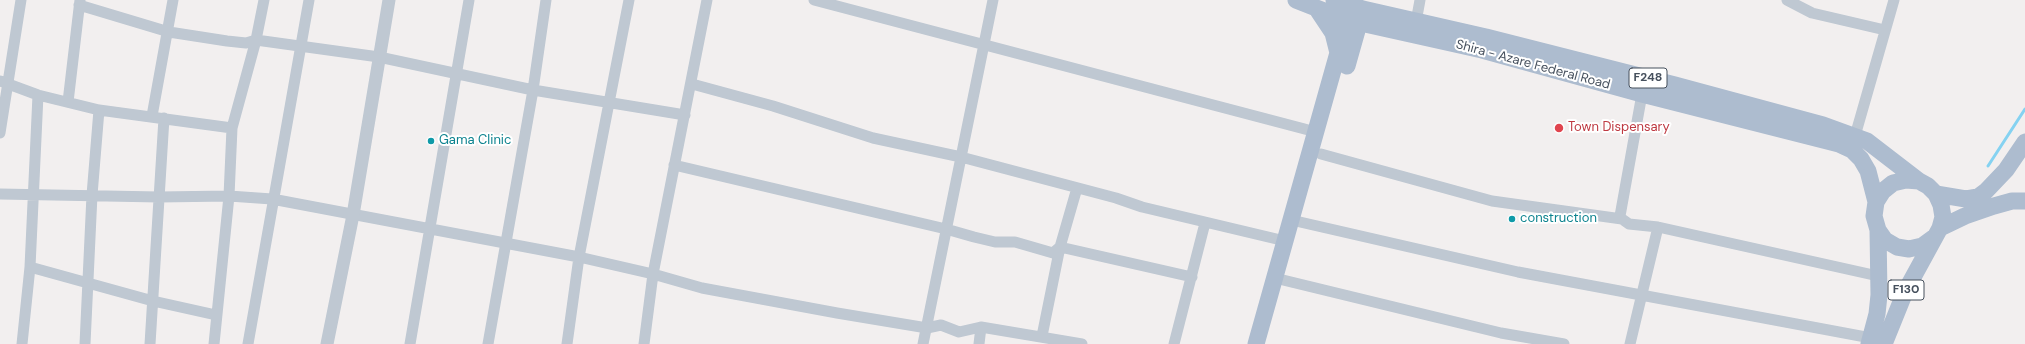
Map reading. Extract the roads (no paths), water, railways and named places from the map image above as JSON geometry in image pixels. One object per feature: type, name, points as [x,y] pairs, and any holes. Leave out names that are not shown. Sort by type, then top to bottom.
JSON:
[{"type":"main road","name":"Shira - Azare Federal Road","points":[[1296,0],[1317,9],[1416,22],[1486,37],[1715,103],[1822,139],[1852,150],[1861,159],[1868,171],[1876,202]]},
{"type":"main road","name":"Shira - Azare Federal Road","points":[[1334,0],[1355,14],[1388,29],[1482,50],[1642,94],[1715,103],[1855,136],[1867,141],[1919,181]]},
{"type":"main road","points":[[1317,9],[1333,33],[1344,54]]},
{"type":"main road","points":[[1264,344],[1321,154],[1344,54],[1355,14]]},
{"type":"main road","points":[[1256,344],[1316,132],[1344,54],[1369,34],[1388,29]]},
{"type":"main road","points":[[1876,202],[1883,191],[1894,183],[1906,180],[1919,181],[1928,186],[1936,194],[1966,199],[1978,197],[1986,191],[2006,170],[2025,142]]},
{"type":"main road","name":"F130","points":[[1875,342],[1905,292],[1936,233],[1942,217],[1941,205],[1936,194]]},
{"type":"main road","points":[[1878,230],[1885,240],[1896,247],[1909,249],[1922,246],[1936,233],[1965,216],[1994,206],[2025,201]]},
{"type":"main road","name":"F130","points":[[1875,342],[1878,276],[1878,230],[1874,216],[1876,202]]},
{"type":"street","points":[[0,133],[4,82],[21,0]]},
{"type":"street","points":[[152,116],[169,32],[173,0]]},
{"type":"street","points":[[214,344],[229,196],[232,128],[256,40],[264,0]]},
{"type":"street","points":[[248,344],[272,199],[309,0]]},
{"type":"street","points":[[327,344],[353,214],[389,0]]},
{"type":"street","points":[[410,344],[469,0]]},
{"type":"street","points":[[488,344],[533,90],[546,0]]},
{"type":"street","points":[[566,344],[579,257],[629,0]]},
{"type":"street","points":[[644,344],[653,274],[708,0]]},
{"type":"street","points":[[814,0],[1316,132]]},
{"type":"street","points":[[923,344],[993,0]]},
{"type":"street","points":[[1416,22],[1420,0]]},
{"type":"street","points":[[1787,0],[1812,13],[1885,30]]},
{"type":"street","points":[[1855,136],[1894,0]]},
{"type":"street","points":[[68,102],[79,2],[169,32],[246,43],[256,40],[379,58],[533,90],[685,115]]},
{"type":"street","points":[[4,82],[38,95],[99,110],[232,128]]},
{"type":"street","points":[[692,84],[773,106],[873,138],[960,157],[1205,223],[1284,241]]},
{"type":"street","points":[[1622,219],[1620,216],[1642,94]]},
{"type":"street","points":[[22,344],[30,267],[38,95]]},
{"type":"street","points":[[85,344],[92,195],[99,110]]},
{"type":"street","points":[[150,344],[164,118]]},
{"type":"street","points":[[1321,154],[1492,201],[1622,219],[1629,224],[1658,227],[1878,276]]},
{"type":"street","points":[[674,165],[946,229],[995,242],[1014,242],[1053,253],[1060,247]]},
{"type":"street","points":[[1042,336],[1060,247],[1077,188]]},
{"type":"street","points":[[0,194],[92,195],[159,198],[229,196],[272,199],[579,257],[653,274],[702,288],[927,328],[941,325],[960,332],[982,327],[1082,344]]},
{"type":"street","points":[[1300,222],[1518,272],[1642,295],[1875,342]]},
{"type":"street","points":[[1174,344],[1205,223]]},
{"type":"street","points":[[1630,344],[1658,227]]},
{"type":"street","points":[[1060,247],[1192,277]]},
{"type":"street","points":[[30,267],[153,301],[216,315]]},
{"type":"street","points":[[1283,280],[1501,333],[1564,344]]},
{"type":"street","points":[[979,344],[982,327]]},
{"type":"street","points":[[1500,344],[1501,333]]},
{"type":"waterway","points":[[1988,166],[2025,109]]},
{"type":"place","name":"Town Dispensary","points":[[1559,128]]},
{"type":"place","name":"Gama Clinic","points":[[431,141]]},
{"type":"place","name":"construction","points":[[1512,219]]}]
